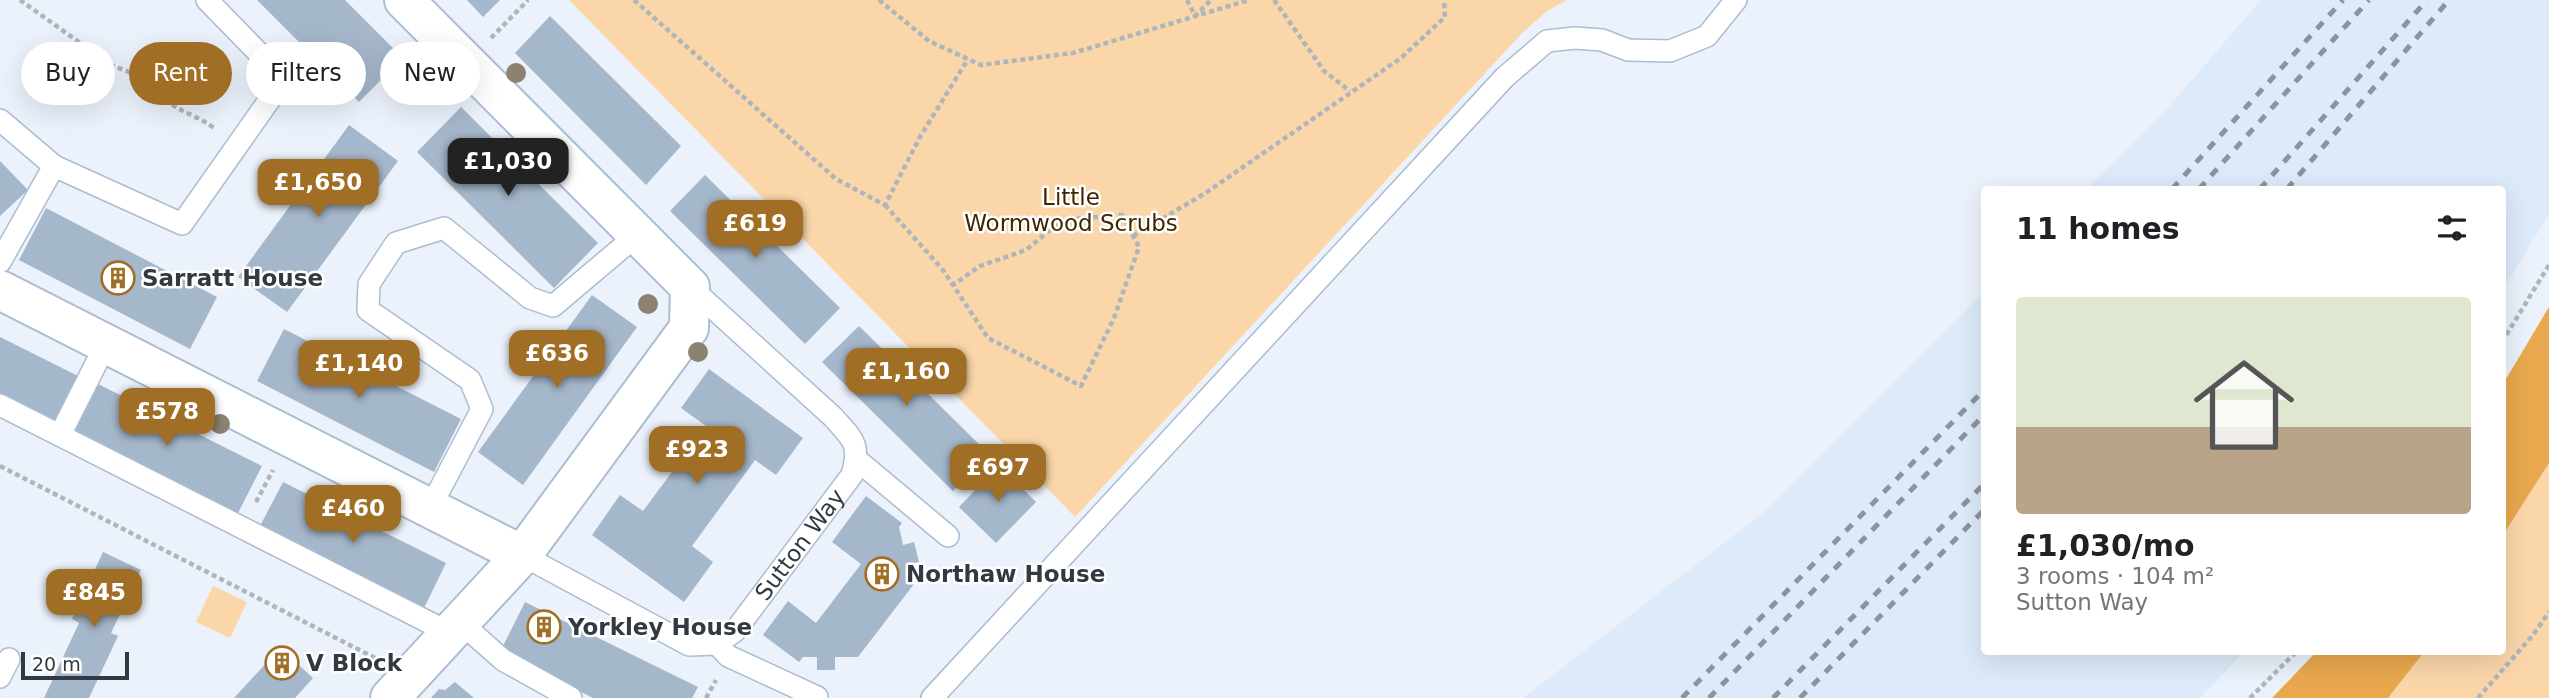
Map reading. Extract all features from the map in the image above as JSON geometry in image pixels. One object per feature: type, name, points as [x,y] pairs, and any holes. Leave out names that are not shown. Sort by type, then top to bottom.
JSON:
[{"type":"street","points":[[404,0],[445,42]]},
{"type":"street","points":[[400,687],[522,555],[689,328],[690,287],[480,78]]},
{"type":"street","points":[[0,290],[522,555]]},
{"type":"lane","points":[[0,120],[54,166],[182,224],[284,79],[207,0]]},
{"type":"lane","points":[[932,698],[1505,76],[1547,41],[1575,38],[1602,40],[1628,50],[1670,51],[1707,36],[1736,0]]},
{"type":"lane","points":[[0,262],[54,166]]},
{"type":"lane","points":[[429,509],[482,409],[470,380],[368,310],[369,284],[396,243],[444,228],[530,299],[553,306],[637,235]]},
{"type":"lane","points":[[690,287],[832,417],[854,440],[856,459],[948,536]]},
{"type":"lane","points":[[60,435],[106,344]]},
{"type":"lane","points":[[0,405],[243,527],[455,627],[503,660],[571,698]]},
{"type":"lane","name":"Sutton Way","points":[[717,645],[735,631],[827,509],[852,475],[856,459]]},
{"type":"lane","points":[[522,555],[690,645],[717,645],[729,656],[817,697]]},
{"type":"path","points":[[20,0],[111,65],[152,81],[160,96],[174,107],[207,123],[238,145]]},
{"type":"path","points":[[480,50],[528,0]]},
{"type":"path","points":[[634,0],[836,179],[885,205],[943,270],[988,338],[1081,386],[1114,318],[1139,247],[1122,215],[1062,220],[1026,250],[980,266],[953,285]]},
{"type":"path","points":[[879,0],[929,41],[981,65],[1073,53],[1249,0]]},
{"type":"path","points":[[1187,0],[1195,16]]},
{"type":"path","points":[[1195,16],[1211,0]]},
{"type":"path","points":[[1274,0],[1324,71],[1350,91]]},
{"type":"path","points":[[1133,236],[1205,194],[1401,58],[1445,17],[1444,0]]},
{"type":"path","points":[[885,205],[920,136],[968,59]]},
{"type":"path","points":[[2506,335],[2549,265]]},
{"type":"path","points":[[243,527],[290,438]]},
{"type":"path","points":[[0,466],[400,687]]},
{"type":"path","points":[[2478,698],[2533,635],[2549,612]]},
{"type":"path","points":[[2250,698],[2293,655]]},
{"type":"shaded area","points":[[2261,0],[2549,0],[2549,214],[2506,285],[2506,186],[2090,186],[2165,111]]},
{"type":"shaded area","points":[[1981,295],[1981,655],[2241,655],[2200,698],[1523,698],[1768,509]]},
{"type":"shaded area","points":[[2549,307],[2549,463],[2506,530],[2506,379]]},
{"type":"shaded area","points":[[2313,655],[2422,655],[2388,698],[2272,698]]},
{"type":"green space","name":"Little Wormwood Scrubs","points":[[569,0],[1567,0],[1547,11],[1523,32],[1075,517]]},
{"type":"green space","points":[[2549,463],[2549,698],[2388,698],[2422,655],[2506,655],[2506,530]]},
{"type":"green space","points":[[213,586],[247,602],[230,638],[196,622]]},
{"type":"building","points":[[257,0],[345,0],[387,42],[380,42],[380,81],[366,95],[366,42],[299,42]]},
{"type":"building","points":[[467,0],[500,0],[483,17]]},
{"type":"building","points":[[550,16],[681,146],[646,185],[515,53]]},
{"type":"building","points":[[461,107],[598,243],[554,288],[417,152]]},
{"type":"building","points":[[349,125],[398,161],[287,312],[238,277]]},
{"type":"building","points":[[0,161],[28,190],[0,216]]},
{"type":"building","points":[[705,175],[840,308],[805,344],[670,211]]},
{"type":"building","name":"Sarratt House","points":[[46,208],[217,297],[190,349],[19,260]]},
{"type":"building","points":[[592,295],[637,327],[523,485],[478,452]]},
{"type":"building","points":[[859,326],[989,454],[953,491],[822,362]]},
{"type":"building","points":[[284,329],[461,419],[434,472],[257,381]]},
{"type":"building","points":[[0,337],[78,376],[55,423],[0,395]]},
{"type":"building","points":[[709,369],[803,438],[776,475],[755,460],[692,546],[713,562],[684,602],[592,535],[620,495],[643,511],[706,426],[681,408]]},
{"type":"building","points":[[96,383],[262,466],[238,513],[72,430]]},
{"type":"building","points":[[999,465],[1036,502],[996,543],[959,507]]},
{"type":"building","points":[[283,482],[446,563],[424,608],[260,526]]},
{"type":"building","name":"Northaw House","points":[[866,496],[902,523],[899,527],[903,545],[914,542],[919,562],[909,564],[914,584],[858,657],[835,657],[835,670],[817,670],[817,657],[803,657],[799,662],[763,635],[788,601],[816,623],[861,564],[832,542]]},
{"type":"building","points":[[103,552],[141,570],[111,633],[118,636],[89,698],[44,698],[79,623],[72,619]]},
{"type":"building","name":"Yorkley House","points":[[525,602],[698,687],[692,698],[593,698],[500,652]]},
{"type":"building","name":"V Block","points":[[280,648],[313,678],[295,698],[234,698]]},
{"type":"building","points":[[455,682],[474,698],[431,698],[439,689],[445,690]]},
{"type":"railway","points":[[2175,186],[2343,0]]},
{"type":"railway","points":[[2202,186],[2369,0]]},
{"type":"railway","points":[[2263,186],[2427,0]]},
{"type":"railway","points":[[2290,186],[2449,0]]},
{"type":"railway","points":[[1682,698],[1981,393]]},
{"type":"railway","points":[[1709,698],[1981,418]]},
{"type":"railway","points":[[1773,698],[1981,487]]},
{"type":"railway","points":[[1800,698],[1981,513]]},
{"type":"place","name":"Sarratt House","points":[[118,278]]},
{"type":"place","name":"Northaw House","points":[[882,574]]},
{"type":"place","name":"Yorkley House","points":[[544,627]]},
{"type":"place","name":"V Block","points":[[282,663]]}]
